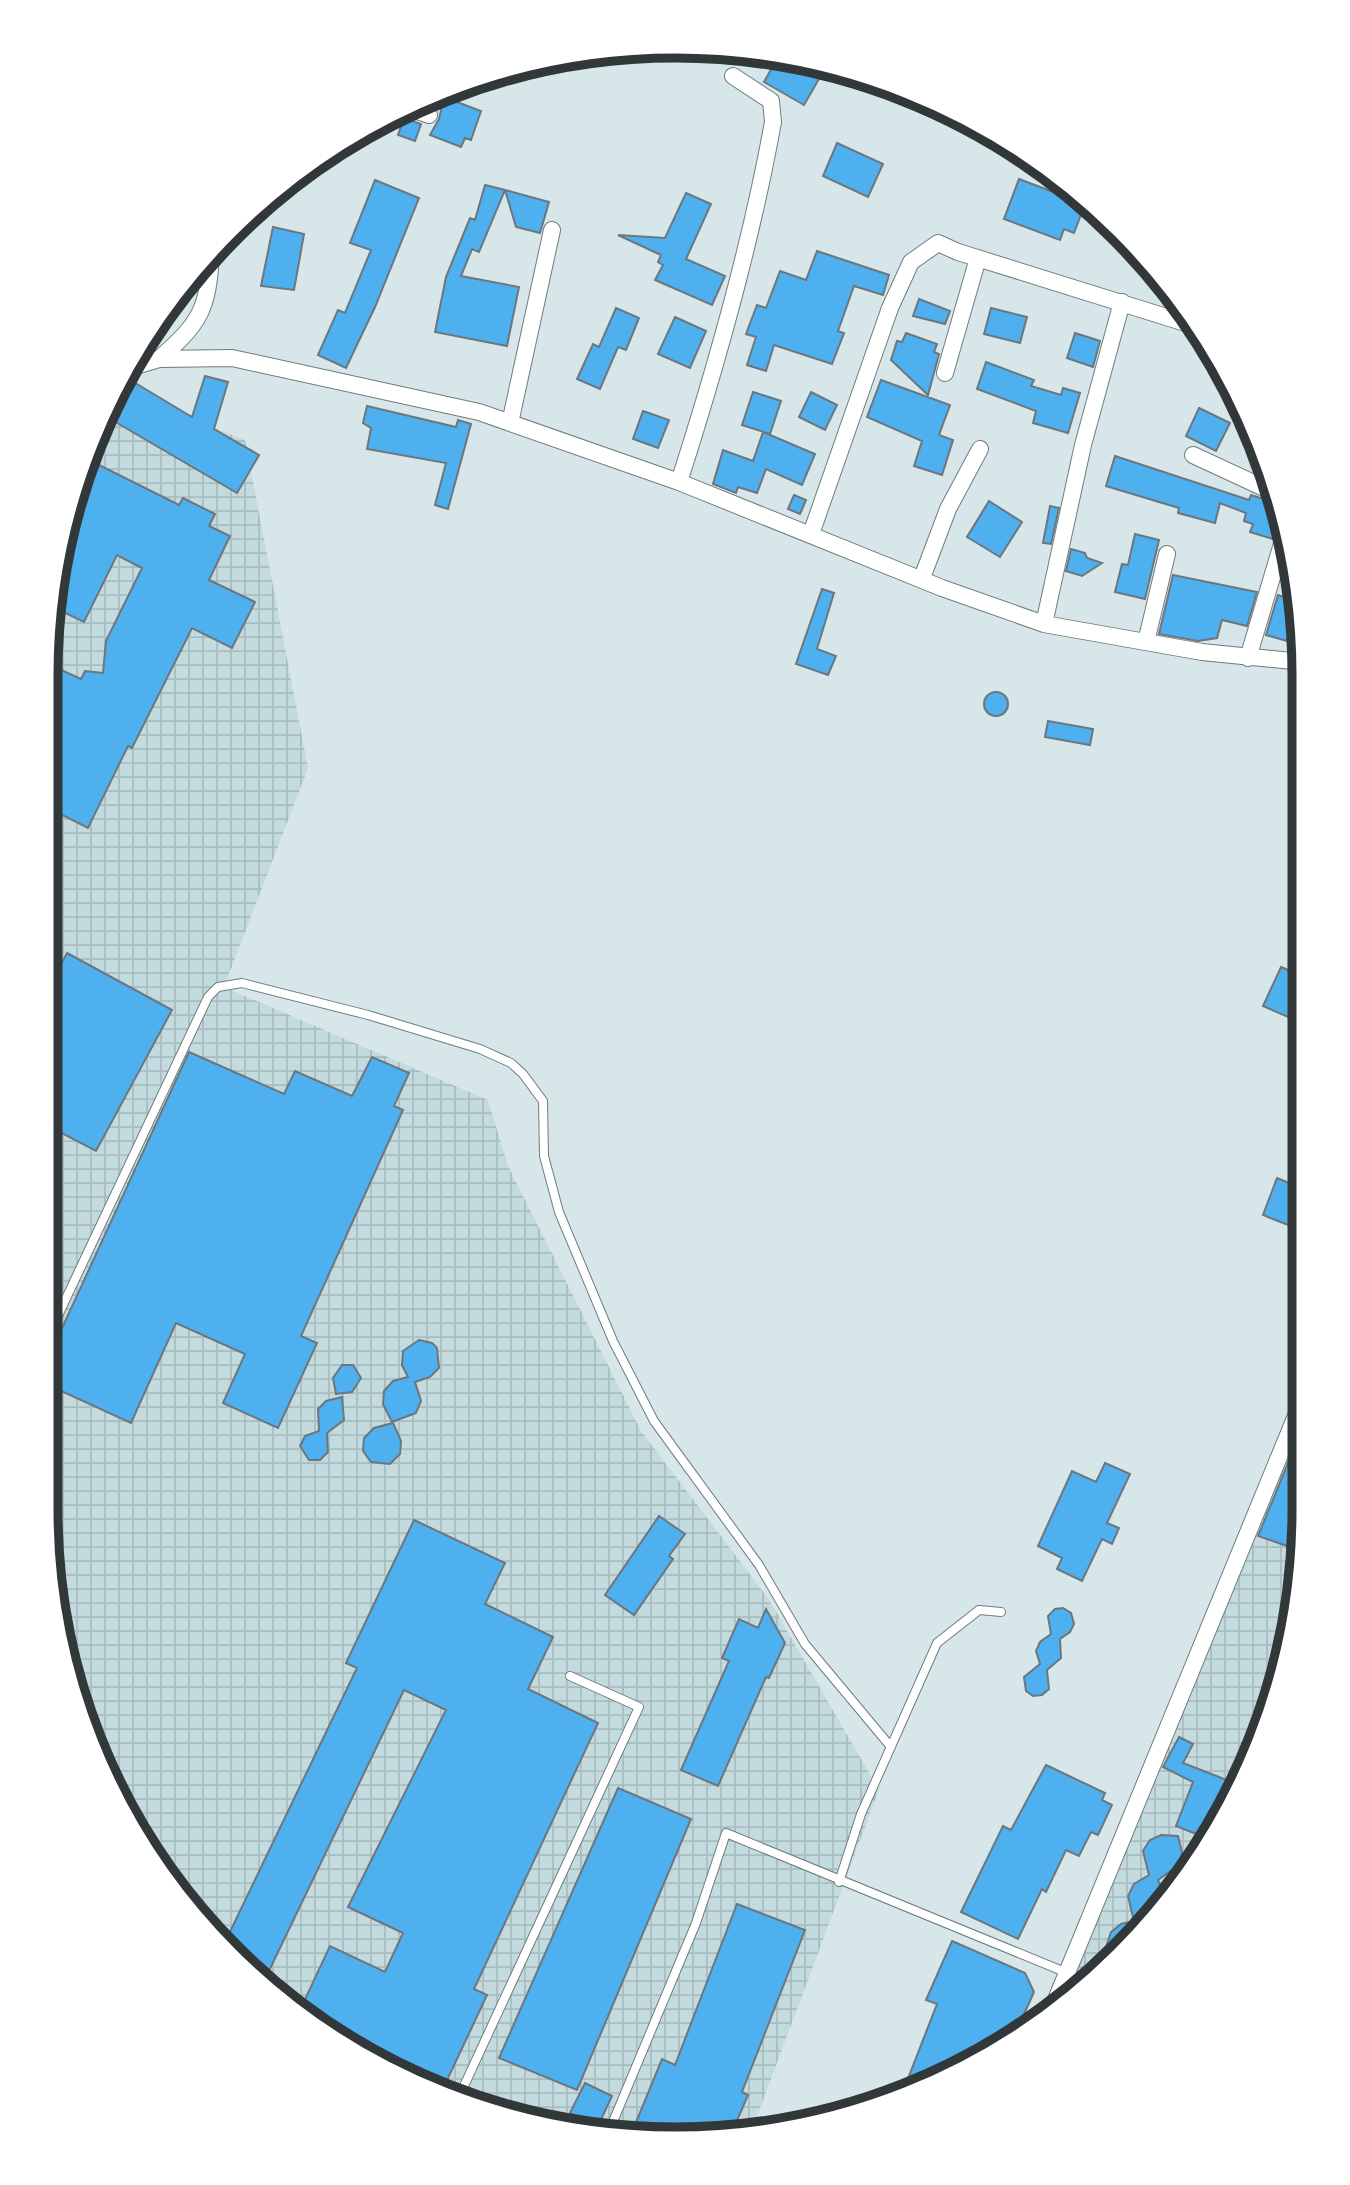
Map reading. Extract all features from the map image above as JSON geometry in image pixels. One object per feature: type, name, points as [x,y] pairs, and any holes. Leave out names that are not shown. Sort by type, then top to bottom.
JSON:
[{"type":"street","points":[[679,482],[712,378],[743,264],[774,122],[771,101],[733,76]]},
{"type":"street","points":[[510,423],[552,230]]},
{"type":"street","points":[[811,534],[890,308],[911,262],[939,243],[978,258],[1180,321]]},
{"type":"street","points":[[945,373],[978,258]]},
{"type":"street","points":[[159,359],[191,330],[205,304],[209,270]]},
{"type":"street","points":[[1044,624],[1083,445],[1122,302]]},
{"type":"street","points":[[141,364],[159,359],[232,358],[479,412],[679,482],[1044,624],[1248,658],[1292,661]]},
{"type":"street","points":[[922,578],[948,509],[980,449]]},
{"type":"street","points":[[1193,455],[1262,487]]},
{"type":"street","points":[[1248,658],[1279,552]]},
{"type":"street","points":[[1146,642],[1167,554]]},
{"type":"street","points":[[1075,1976],[1292,1426]]},
{"type":"lane","points":[[58,1318],[208,998],[218,987],[242,983],[368,1014],[480,1049],[510,1063],[523,1074],[543,1101],[544,1156],[559,1212],[613,1341],[654,1421],[759,1565],[805,1644],[891,1747]]},
{"type":"lane","points":[[839,1882],[861,1814],[937,1643],[979,1610],[1001,1612]]},
{"type":"lane","points":[[463,2089],[639,1707],[570,1676]]},
{"type":"lane","points":[[612,2124],[696,1923],[726,1833],[839,1882],[1075,1976]]},
{"type":"shaded area","points":[[121,403],[161,407],[245,440],[308,768],[224,987],[488,1100],[508,1166],[641,1431],[768,1598],[879,1790],[755,2122],[715,2126],[635,2126],[594,2122],[515,2106],[439,2080],[366,2045],[299,2000],[239,1946],[185,1886],[140,1819],[105,1746],[79,1670],[63,1591],[58,1510],[59,635],[63,594],[79,515]]},
{"type":"shaded area","points":[[1292,1407],[1291,1550],[1287,1591],[1271,1670],[1245,1746],[1210,1819],[1165,1886],[1111,1946],[1063,1990]]},
{"type":"building","points":[[773,66],[821,76],[804,105],[764,82]]},
{"type":"building","points":[[452,100],[481,111],[471,140],[465,138],[461,147],[430,135],[439,119],[442,104]]},
{"type":"building","points":[[407,119],[421,124],[415,141],[398,135],[403,121]]},
{"type":"building","points":[[837,143],[883,164],[868,197],[823,176]]},
{"type":"building","points":[[1019,179],[1064,196],[1082,211],[1074,233],[1064,229],[1060,240],[1004,219]]},
{"type":"building","points":[[375,180],[419,198],[375,307],[346,368],[318,355],[338,310],[345,313],[371,250],[350,243]]},
{"type":"building","points":[[485,185],[505,190],[479,252],[472,249],[461,276],[519,287],[507,346],[435,332],[446,277],[470,218],[475,220]]},
{"type":"building","points":[[505,190],[549,202],[540,233],[516,227]]},
{"type":"building","points":[[686,193],[711,204],[686,259],[725,276],[712,305],[655,280],[663,265],[658,262],[661,255],[618,235],[665,238]]},
{"type":"building","points":[[273,227],[304,234],[294,290],[261,286]]},
{"type":"building","points":[[817,251],[889,275],[883,295],[854,286],[838,331],[844,333],[832,364],[774,345],[766,371],[747,365],[756,337],[746,334],[757,305],[766,308],[780,271],[806,280]]},
{"type":"building","points":[[919,299],[950,311],[945,324],[913,316]]},
{"type":"building","points":[[616,308],[639,318],[626,350],[618,347],[600,389],[577,379],[593,344],[599,347]]},
{"type":"building","points":[[991,308],[1027,317],[1020,343],[984,334]]},
{"type":"building","points":[[675,317],[706,331],[690,368],[658,354]]},
{"type":"building","points":[[906,333],[937,344],[934,352],[939,354],[928,395],[891,360],[897,341],[902,342]]},
{"type":"building","points":[[1075,333],[1100,341],[1093,367],[1067,358]]},
{"type":"building","points":[[986,362],[1034,380],[1031,386],[1061,395],[1063,388],[1080,393],[1068,433],[1033,423],[1036,411],[977,389]]},
{"type":"building","points":[[205,376],[228,382],[214,429],[259,455],[237,493],[113,421],[132,381],[192,417]]},
{"type":"building","points":[[881,380],[950,405],[939,435],[953,440],[942,475],[914,466],[922,441],[867,417]]},
{"type":"building","points":[[753,392],[781,401],[770,434],[742,425]]},
{"type":"building","points":[[811,392],[837,405],[825,430],[799,417]]},
{"type":"building","points":[[367,406],[456,427],[458,420],[471,424],[448,509],[435,505],[446,463],[367,449],[371,428],[363,423]]},
{"type":"building","points":[[1199,408],[1230,423],[1216,451],[1186,436]]},
{"type":"building","points":[[643,411],[669,420],[658,448],[633,439]]},
{"type":"building","points":[[763,432],[815,454],[802,485],[766,469],[757,493],[738,487],[736,493],[713,484],[723,450],[753,461]]},
{"type":"building","points":[[1115,456],[1249,500],[1251,495],[1266,500],[1275,533],[1273,539],[1250,532],[1253,524],[1244,521],[1246,513],[1220,503],[1215,523],[1178,513],[1179,508],[1106,486]]},
{"type":"building","points":[[96,463],[179,505],[183,498],[215,514],[209,526],[230,536],[209,580],[255,602],[232,648],[192,628],[132,748],[128,746],[88,828],[58,813],[58,669],[81,679],[85,671],[103,673],[106,641],[142,568],[117,555],[84,622],[61,611],[79,515]]},
{"type":"building","points":[[794,495],[806,500],[800,514],[788,509]]},
{"type":"building","points":[[989,501],[1022,522],[1000,557],[967,537]]},
{"type":"building","points":[[1050,506],[1059,508],[1051,544],[1043,543]]},
{"type":"building","points":[[1135,534],[1159,540],[1145,599],[1115,592],[1122,564],[1128,565]]},
{"type":"building","points":[[1071,549],[1085,553],[1087,558],[1102,563],[1082,576],[1066,571]]},
{"type":"building","points":[[1173,575],[1257,592],[1247,626],[1222,620],[1217,638],[1198,641],[1159,634]]},
{"type":"building","points":[[822,589],[834,593],[817,649],[836,656],[828,675],[796,664]]},
{"type":"building","points":[[1278,595],[1287,598],[1290,628],[1287,641],[1266,635]]},
{"type":"building","points":[[996,692],[1004,696],[1008,704],[1004,712],[996,716],[988,712],[984,704],[988,696]]},
{"type":"building","points":[[1048,721],[1093,729],[1090,745],[1045,737]]},
{"type":"building","points":[[67,953],[172,1010],[96,1151],[58,1131],[58,970]]},
{"type":"building","points":[[1281,967],[1292,972],[1292,1019],[1263,1006]]},
{"type":"building","points":[[189,1052],[284,1094],[295,1071],[352,1096],[372,1057],[409,1073],[394,1106],[403,1110],[301,1336],[317,1343],[278,1428],[223,1403],[245,1354],[176,1323],[131,1423],[58,1390],[58,1337]]},
{"type":"building","points":[[1277,1178],[1292,1184],[1292,1227],[1263,1215]]},
{"type":"building","points":[[419,1340],[432,1343],[437,1348],[439,1368],[430,1377],[415,1382],[421,1401],[416,1413],[392,1422],[383,1404],[384,1391],[393,1381],[408,1377],[402,1365],[403,1351]]},
{"type":"building","points":[[342,1365],[353,1365],[361,1378],[352,1392],[336,1394],[333,1378]]},
{"type":"building","points":[[342,1397],[344,1420],[327,1433],[328,1452],[320,1460],[309,1460],[300,1446],[305,1436],[319,1431],[318,1409],[326,1401]]},
{"type":"building","points":[[393,1423],[401,1441],[400,1454],[390,1464],[371,1462],[363,1451],[364,1438],[374,1428]]},
{"type":"building","points":[[1292,1453],[1291,1547],[1258,1536]]},
{"type":"building","points":[[1105,1463],[1130,1474],[1107,1523],[1119,1528],[1112,1544],[1102,1539],[1082,1581],[1057,1569],[1062,1558],[1038,1546],[1072,1471],[1096,1482]]},
{"type":"building","points":[[659,1516],[685,1534],[669,1556],[673,1559],[634,1615],[605,1595]]},
{"type":"building","points":[[414,1520],[505,1563],[485,1604],[553,1637],[528,1689],[598,1723],[474,1989],[487,1995],[446,2083],[366,2045],[303,2003],[330,1946],[385,1972],[403,1933],[348,1907],[446,1710],[404,1690],[268,1974],[228,1935],[357,1668],[346,1663]]},
{"type":"building","points":[[1063,1608],[1071,1613],[1074,1624],[1070,1632],[1060,1639],[1061,1658],[1047,1670],[1049,1689],[1042,1695],[1033,1696],[1026,1691],[1024,1677],[1040,1664],[1036,1651],[1040,1642],[1051,1634],[1048,1616],[1055,1609]]},
{"type":"building","points":[[766,1609],[785,1643],[769,1678],[766,1677],[718,1786],[681,1770],[729,1661],[722,1658],[739,1619],[758,1628]]},
{"type":"building","points":[[1179,1737],[1193,1744],[1183,1763],[1230,1781],[1199,1835],[1176,1826],[1193,1782],[1163,1767]]},
{"type":"building","points":[[1046,1765],[1105,1793],[1102,1800],[1112,1805],[1098,1835],[1091,1832],[1079,1856],[1066,1850],[1046,1892],[1042,1889],[1018,1939],[961,1912],[1003,1826],[1011,1830]]},
{"type":"building","points":[[618,1788],[691,1819],[577,2090],[499,2058]]},
{"type":"building","points":[[1161,1835],[1178,1836],[1182,1853],[1179,1865],[1158,1880],[1162,1889],[1139,1917],[1104,1953],[1111,1932],[1121,1924],[1134,1921],[1128,1896],[1134,1884],[1149,1875],[1143,1851],[1150,1840]]},
{"type":"building","points":[[737,1904],[805,1930],[742,2092],[748,2095],[736,2124],[634,2126],[662,2059],[675,2065]]},
{"type":"building","points":[[952,1941],[1025,1973],[1034,1992],[1021,2021],[984,2045],[907,2082],[937,2004],[926,2000]]},
{"type":"building","points":[[585,2083],[612,2096],[600,2123],[586,2121],[570,2113]]}]
